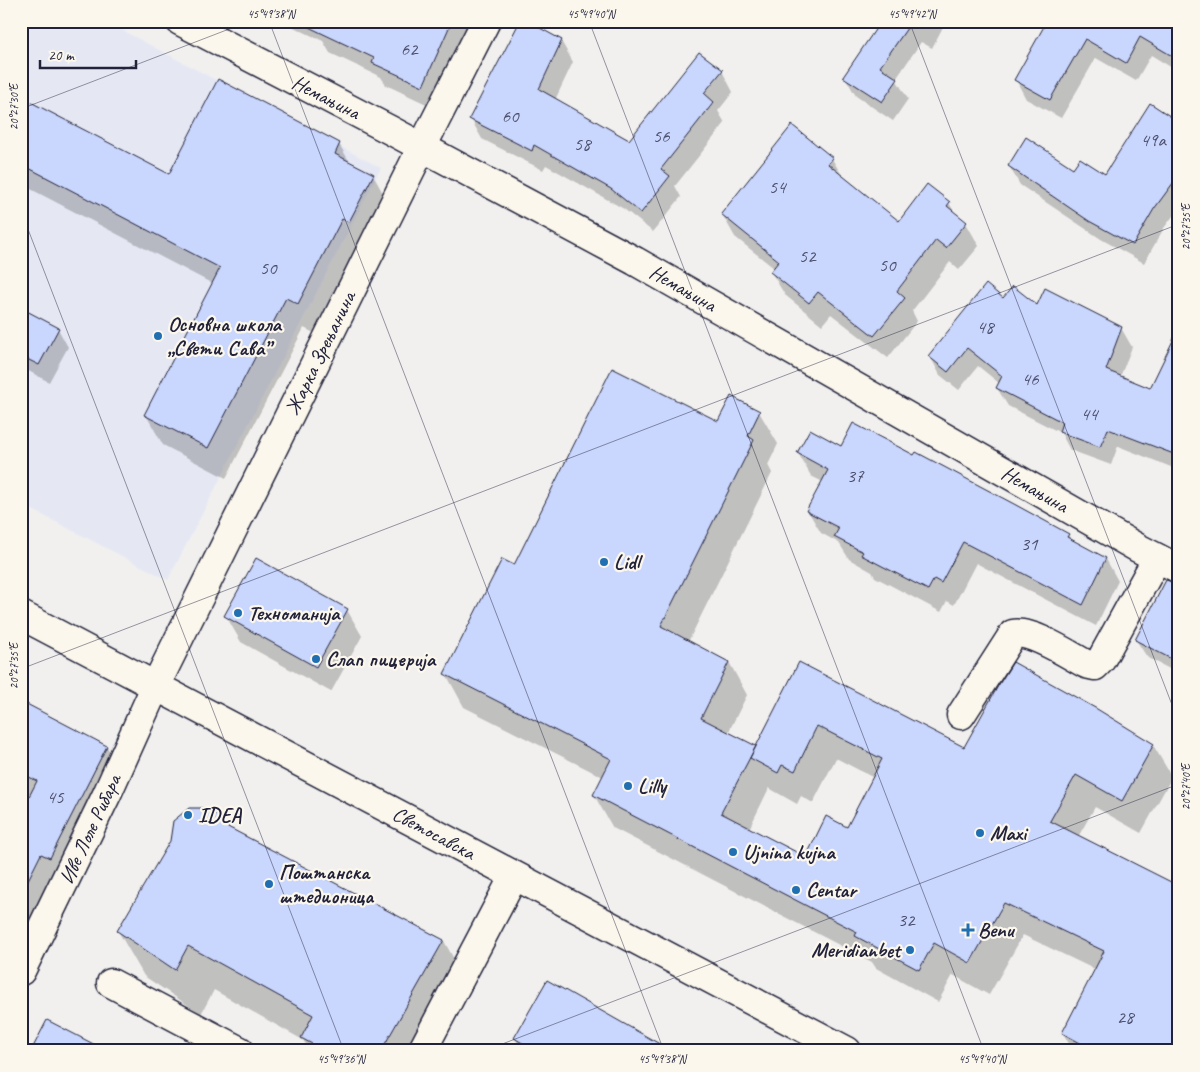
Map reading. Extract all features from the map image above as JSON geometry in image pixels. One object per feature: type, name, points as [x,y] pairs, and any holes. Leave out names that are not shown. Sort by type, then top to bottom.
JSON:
[{"type":"street","name":"Немањина","points":[[180,21],[635,261],[1168,564]]},
{"type":"street","name":"Жарка Зрењанина","points":[[156,685],[486,21]]},
{"type":"street","points":[[961,715],[1013,634],[1018,633],[1034,637],[1086,664],[1095,666],[1101,660],[1110,641],[1168,564]]},
{"type":"street","name":"Светосавска","points":[[21,615],[847,1051]]},
{"type":"street","name":"Иве Лоле Рибара","points":[[21,971],[107,794],[156,685]]},
{"type":"street","points":[[422,1051],[514,876]]},
{"type":"street","points":[[111,983],[240,1051]]},
{"type":"shaded area","name":"Основна школа „Свети Сава”","points":[[21,21],[105,21],[381,168],[168,580],[21,504]]},
{"type":"building","points":[[296,21],[452,21],[423,86],[372,63],[374,58]]},
{"type":"building","points":[[520,21],[527,21],[562,40],[539,89],[629,140],[699,52],[723,70],[704,93],[714,102],[661,169],[670,176],[641,213],[611,189],[534,145],[532,151],[469,119]]},
{"type":"building","points":[[881,21],[912,21],[880,67],[898,79],[882,102],[843,77]]},
{"type":"building","points":[[1047,21],[1179,21],[1179,60],[1140,37],[1126,63],[1085,39],[1050,100],[1014,80]]},
{"type":"building","points":[[218,79],[340,143],[335,154],[374,174],[349,222],[342,219],[298,304],[286,298],[208,448],[144,415],[220,268],[21,164],[21,97],[169,174]]},
{"type":"building","points":[[1150,103],[1179,122],[1179,175],[1154,209],[1133,245],[1089,221],[1008,166],[1026,137],[1073,168],[1080,158],[1105,174]]},
{"type":"building","points":[[792,125],[833,158],[828,164],[899,221],[927,184],[950,202],[947,206],[967,222],[946,248],[936,240],[897,291],[905,298],[874,336],[818,292],[809,303],[770,272],[779,261],[721,214]]},
{"type":"building","points":[[986,284],[1003,298],[1013,286],[1037,305],[1045,288],[1122,327],[1106,370],[1150,388],[1179,328],[1179,456],[1108,429],[1100,447],[1059,432],[1062,422],[996,388],[1002,376],[967,348],[948,372],[928,356]]},
{"type":"building","points":[[21,308],[59,328],[39,365],[21,356]]},
{"type":"building","points":[[612,368],[718,421],[731,396],[760,411],[748,436],[754,440],[661,626],[729,662],[701,718],[756,746],[721,813],[806,857],[826,816],[847,827],[882,759],[817,726],[795,771],[782,765],[778,773],[750,758],[799,662],[964,747],[1013,662],[1097,709],[1154,744],[1122,801],[1076,775],[1050,821],[1179,886],[1179,1051],[1095,1051],[1062,1033],[1104,951],[1004,903],[970,963],[934,943],[919,970],[855,936],[857,932],[593,795],[611,759],[444,674],[502,559],[514,565]]},
{"type":"building","points":[[853,423],[914,455],[916,452],[1014,504],[1069,534],[1067,537],[1106,558],[1083,605],[963,542],[941,583],[934,579],[928,590],[861,555],[863,552],[834,537],[839,528],[806,511],[828,470],[797,453],[810,429],[841,446]]},
{"type":"building","points":[[256,558],[348,609],[316,667],[224,616]]},
{"type":"building","points":[[1166,580],[1179,584],[1179,663],[1135,640]]},
{"type":"building","points":[[21,701],[107,746],[50,858],[41,854],[21,894],[21,812],[37,781],[21,773]]},
{"type":"building","points":[[189,808],[206,808],[219,816],[224,825],[444,940],[381,1051],[325,1051],[301,1038],[313,1015],[188,946],[175,970],[117,931],[170,841],[173,821]]},
{"type":"building","points":[[547,980],[672,1051],[536,1051],[514,1038]]},
{"type":"building","points":[[47,1020],[107,1051],[31,1051]]},
{"type":"place","name":"Основна школа „Свети Сава”","points":[[158,336]]},
{"type":"place","name":"Lidl","points":[[604,562]]},
{"type":"place","name":"Техноманија","points":[[238,613]]},
{"type":"place","name":"Слап пицерија","points":[[316,659]]},
{"type":"place","name":"Lilly","points":[[628,786]]},
{"type":"place","name":"IDEA","points":[[188,815]]},
{"type":"place","name":"Maxi","points":[[980,833]]},
{"type":"place","name":"Ujnina kujna","points":[[733,852]]},
{"type":"place","name":"Поштанска штедионица","points":[[269,884]]},
{"type":"place","name":"Centar","points":[[796,890]]},
{"type":"place","name":"Benu","points":[[968,930]]},
{"type":"place","name":"Meridianbet","points":[[910,950]]}]
